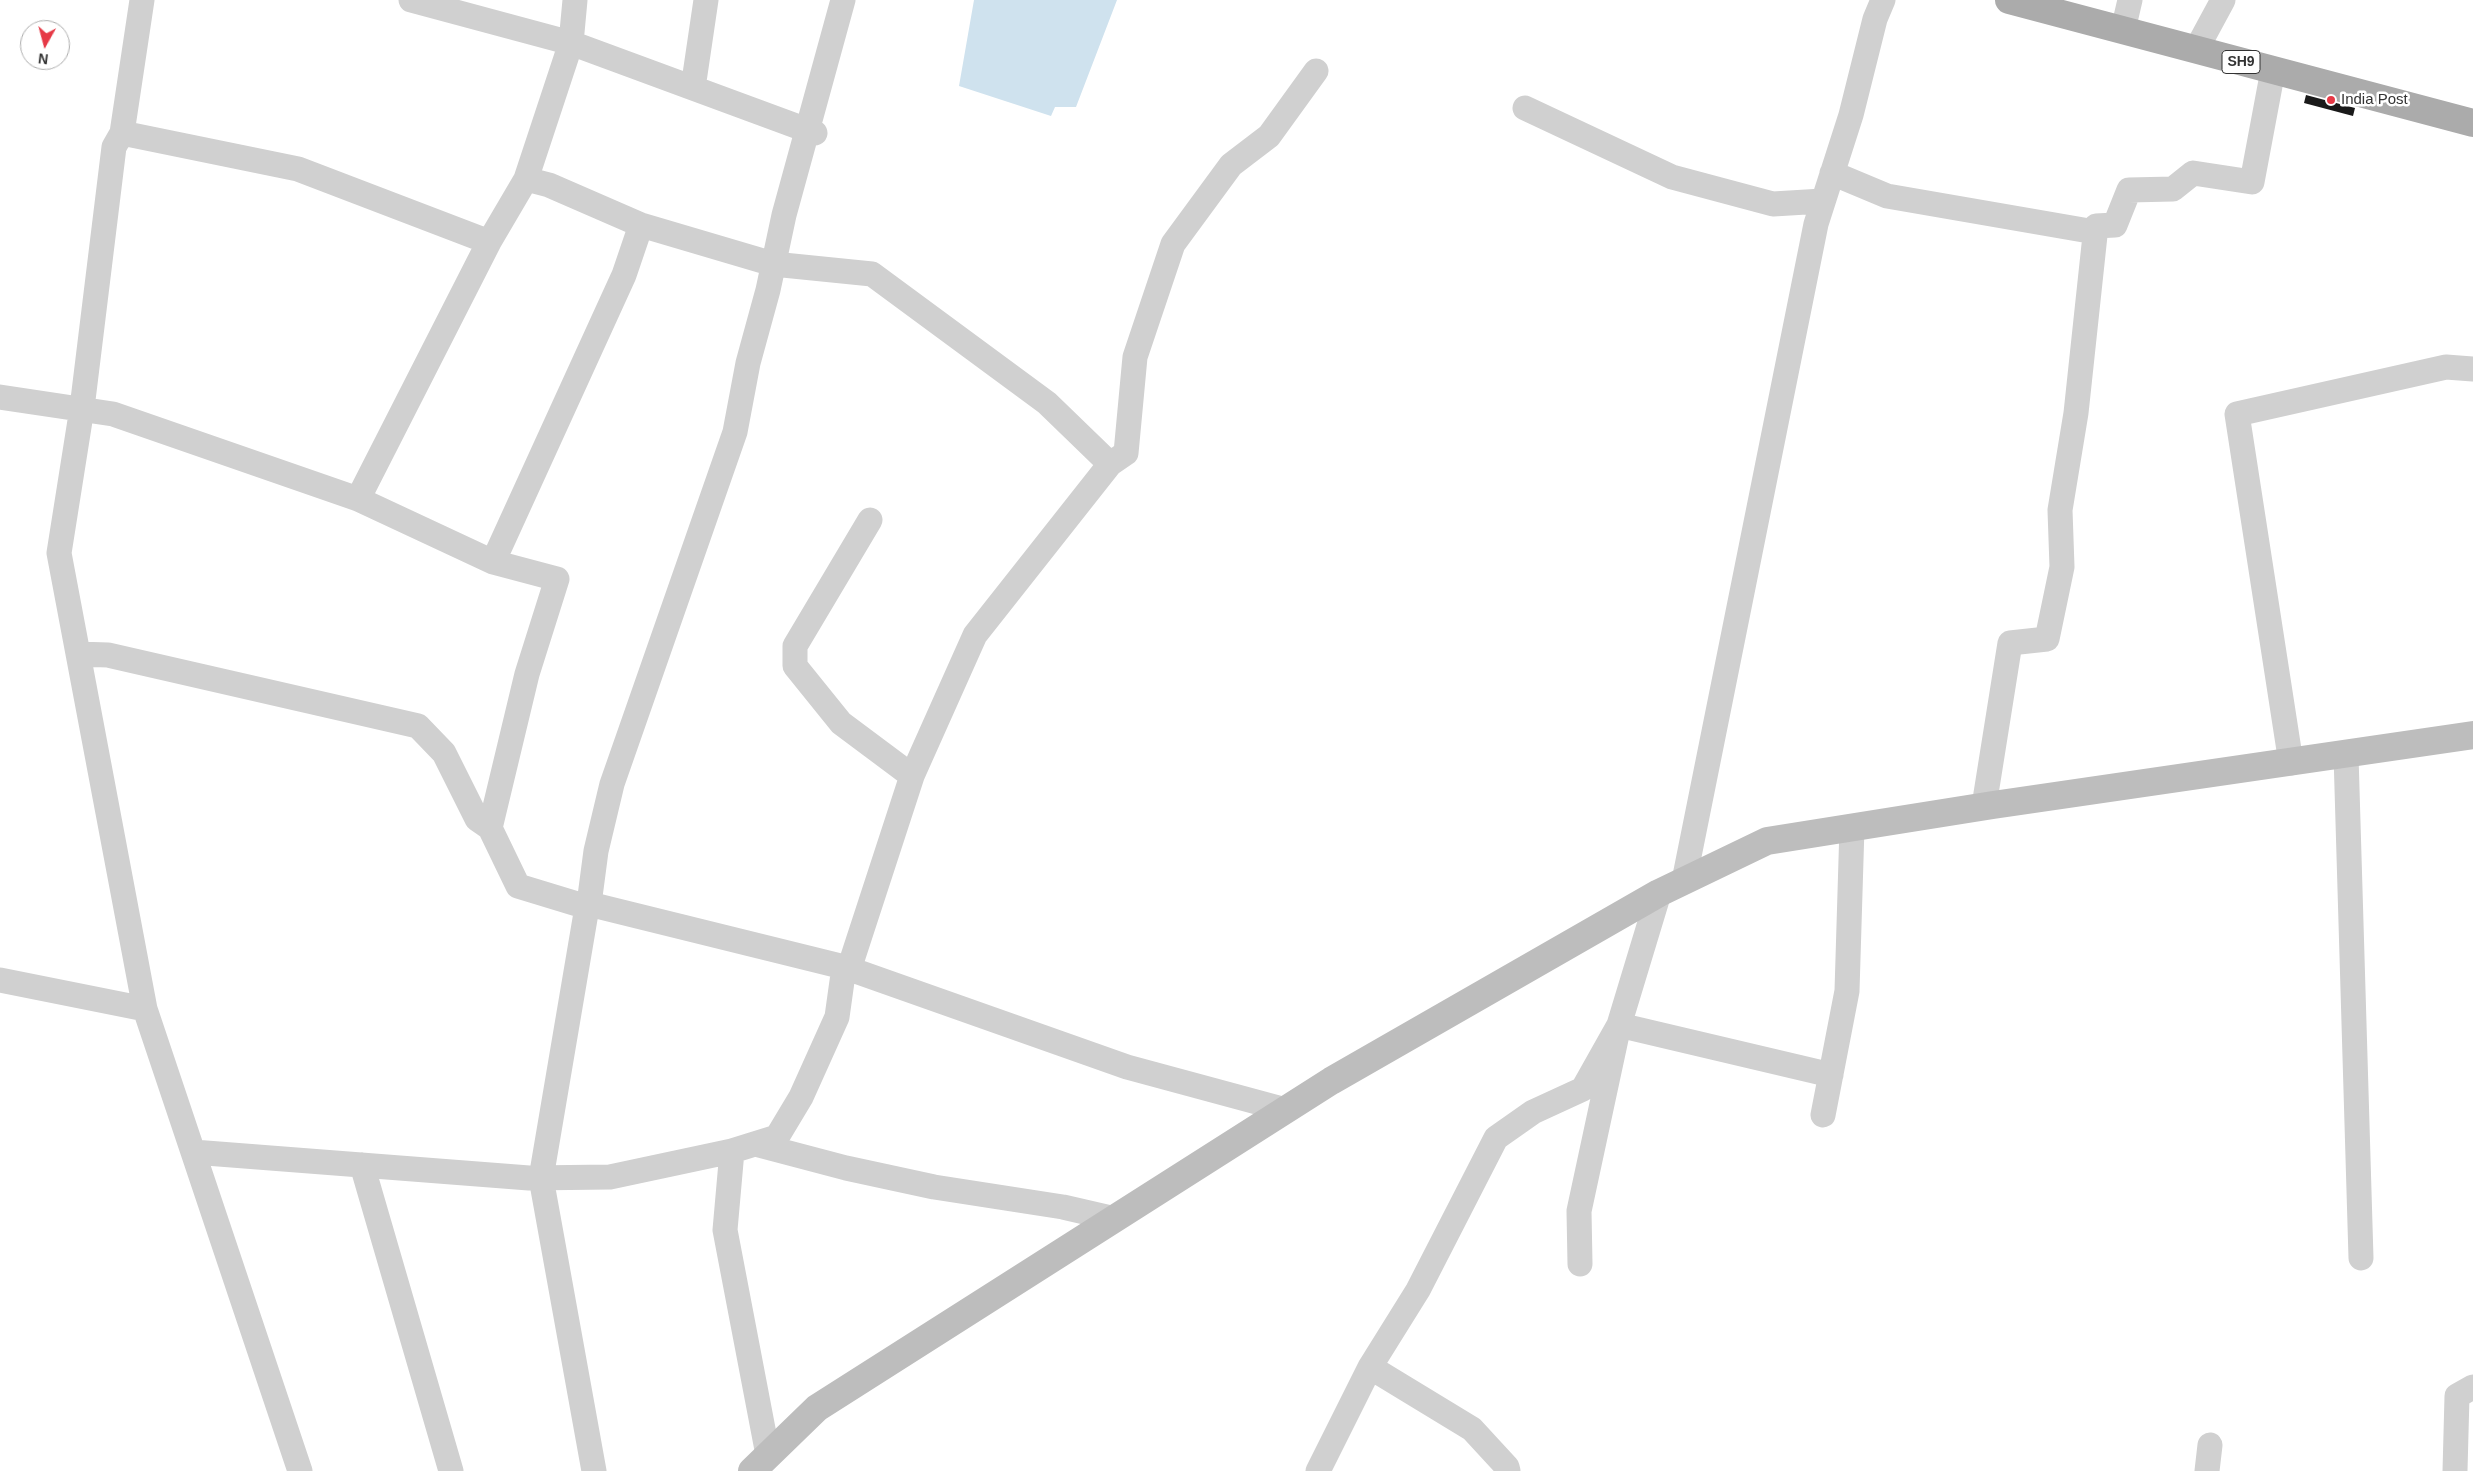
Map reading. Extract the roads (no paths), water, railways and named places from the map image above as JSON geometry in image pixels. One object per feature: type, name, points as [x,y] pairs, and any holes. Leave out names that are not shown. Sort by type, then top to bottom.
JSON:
[{"type":"main road","name":"SH9","points":[[2009,0],[2473,123]]},
{"type":"street","points":[[142,0],[122,133],[114,147],[82,408],[59,553],[145,1009],[300,1471]]},
{"type":"street","points":[[411,0],[571,43],[811,132]]},
{"type":"street","points":[[358,499],[488,242],[526,179],[571,43],[575,0]]},
{"type":"street","points":[[693,88],[706,0]]},
{"type":"street","points":[[843,0],[811,132],[784,215],[774,264],[748,363],[735,432],[612,784],[596,851],[589,904],[846,968],[1127,1067],[1286,1110]]},
{"type":"street","points":[[1684,881],[1816,224],[1851,115],[1875,19],[1883,0]]},
{"type":"street","points":[[2123,30],[2130,0]]},
{"type":"street","points":[[2196,50],[2223,0]]},
{"type":"street","points":[[1984,806],[2010,643],[2047,639],[2062,567],[2060,510],[2076,413],[2096,226],[2115,225],[2129,190],[2173,189],[2192,173],[2252,182],[2273,70]]},
{"type":"street","points":[[193,1152],[541,1178],[610,1178],[743,1148],[777,1137],[801,1096],[837,1017],[846,968],[912,776],[975,635],[1110,464],[1126,453],[1135,357],[1173,244],[1231,165],[1269,136],[1316,71]]},
{"type":"street","points":[[1526,108],[1672,177],[1772,204],[1823,201]]},
{"type":"street","points":[[122,133],[298,169],[488,242]]},
{"type":"street","points":[[1832,173],[1887,196],[2095,232]]},
{"type":"street","points":[[526,179],[549,185],[641,225],[774,264],[872,274],[1047,403],[1110,464]]},
{"type":"street","points":[[494,562],[624,275],[641,225]]},
{"type":"street","points":[[2291,763],[2237,414],[2446,368],[2473,369]]},
{"type":"street","points":[[0,397],[113,414],[358,499],[494,562],[557,578],[527,674],[490,828]]},
{"type":"street","points":[[870,520],[795,646],[794,666],[841,723],[912,776]]},
{"type":"street","points":[[78,654],[108,655],[418,726],[444,753],[477,819],[490,828],[518,886],[587,907],[541,1178],[594,1471]]},
{"type":"street","points":[[760,1463],[817,1408],[1331,1081],[1659,893],[1767,841],[1984,806],[2291,763],[2473,735]]},
{"type":"street","points":[[2346,755],[2361,1258]]},
{"type":"street","points":[[1823,1115],[1847,992],[1852,827]]},
{"type":"street","points":[[1580,1264],[1579,1211],[1619,1025],[1659,893]]},
{"type":"street","points":[[0,980],[145,1009]]},
{"type":"street","points":[[1619,1025],[1831,1075]]},
{"type":"street","points":[[1318,1471],[1370,1367],[1418,1290],[1496,1138],[1533,1112],[1583,1089],[1619,1025]]},
{"type":"street","points":[[743,1148],[934,1187],[1063,1208],[1115,1219]]},
{"type":"street","points":[[743,1148],[725,1230],[760,1463]]},
{"type":"street","points":[[362,1165],[451,1471]]},
{"type":"street","points":[[1370,1367],[1472,1429],[1507,1467],[1508,1471]]},
{"type":"street","points":[[2455,1471],[2457,1396],[2473,1386]]},
{"type":"street","points":[[2207,1471],[2210,1445]]},
{"type":"water","points":[[974,0],[1117,0],[1076,107],[1055,107],[1051,116],[959,86]]},
{"type":"place","name":"India Post","points":[[2331,100]]}]
